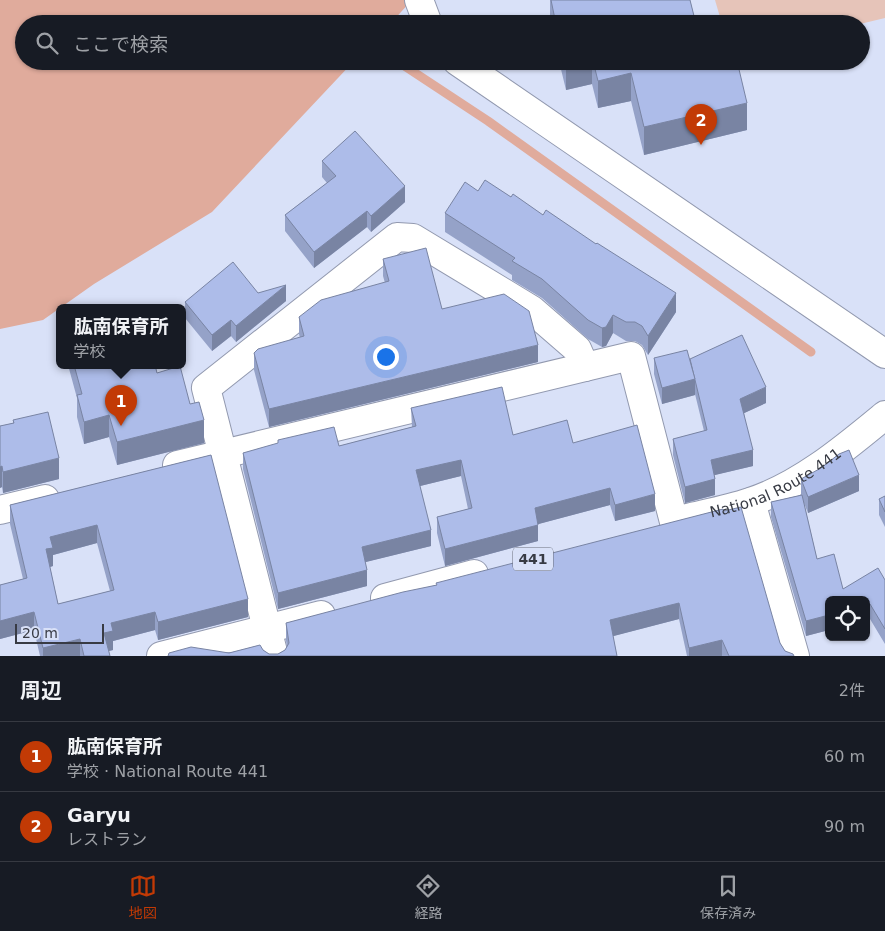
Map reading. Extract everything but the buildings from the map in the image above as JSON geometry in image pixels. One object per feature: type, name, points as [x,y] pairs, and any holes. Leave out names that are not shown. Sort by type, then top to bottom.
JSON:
[{"type":"main road","points":[[470,70],[885,354]]},
{"type":"main road","points":[[155,471],[222,454],[585,367],[577,349],[532,310],[413,238],[397,237],[206,388],[222,454],[266,629],[274,656]]},
{"type":"main road","name":"National Route 441","points":[[585,367],[631,356],[664,524],[751,502],[787,485],[813,470],[885,415]]},
{"type":"main road","points":[[0,510],[68,493]]},
{"type":"main road","points":[[751,502],[788,654]]},
{"type":"main road","name":"441","points":[[160,656],[494,569]]},
{"type":"shaded area","points":[[0,0],[412,0],[398,15],[15,15],[15,70],[346,70],[212,212],[94,284],[66,304],[56,304],[56,311],[43,320],[0,329]]},
{"type":"shaded area","points":[[715,0],[885,0],[885,18],[870,22],[870,15],[719,15]]},
{"type":"waterway","points":[[411,70],[488,121],[811,352]]},
{"type":"place","name":"Garyu","points":[[701,145]]},
{"type":"place","name":"肱南保育所","points":[[121,426]]}]
